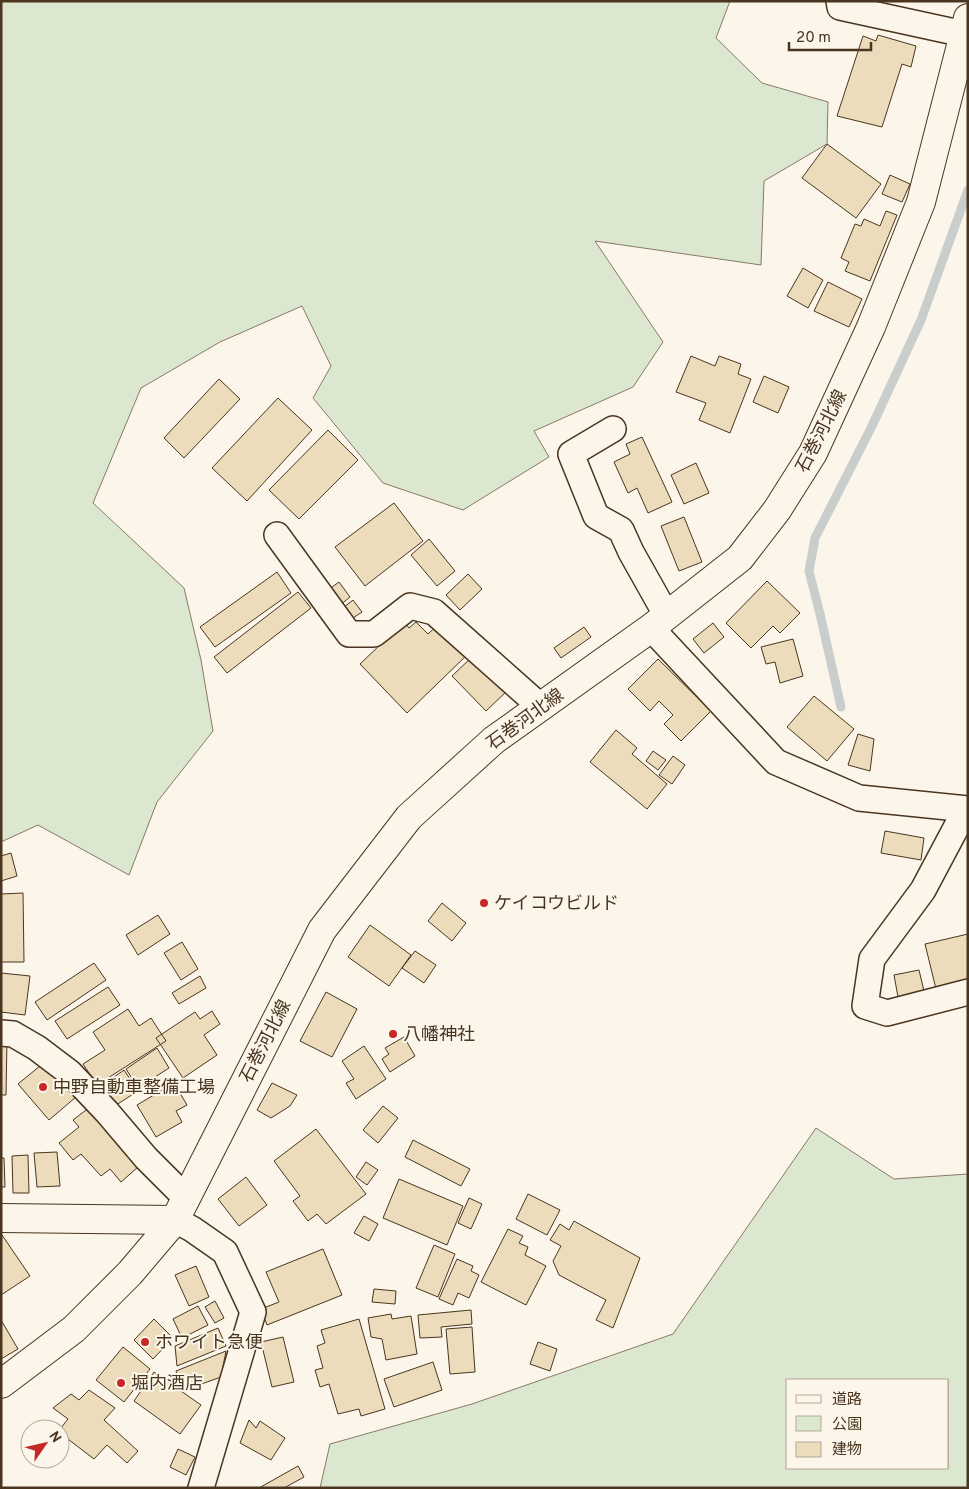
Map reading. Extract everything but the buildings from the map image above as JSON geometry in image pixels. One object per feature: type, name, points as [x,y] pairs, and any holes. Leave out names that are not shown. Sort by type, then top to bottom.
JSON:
[{"type":"main road","name":"石巻河北線","points":[[1,1384],[74,1329],[130,1273],[180,1209],[322,930],[409,817],[494,740],[659,622],[740,558],[777,510],[813,453],[871,327],[921,202],[966,26]]},
{"type":"main road","points":[[1,1218],[180,1209]]},
{"type":"street","points":[[839,1],[840,7],[966,26]]},
{"type":"street","points":[[613,428],[571,454],[596,516],[621,530],[632,552],[659,622],[776,762],[860,798],[967,809],[923,890],[872,959],[865,1006],[887,1014],[968,992]]},
{"type":"street","points":[[277,535],[349,634],[374,634],[410,606],[434,612],[540,707]]},
{"type":"street","points":[[1,1033],[13,1034],[37,1048],[70,1073],[107,1112],[146,1158],[192,1229],[225,1252],[253,1312],[201,1488]]},
{"type":"green space","points":[[1,1],[730,1],[716,38],[762,83],[828,102],[827,144],[764,181],[761,265],[595,241],[663,342],[633,387],[534,431],[549,457],[463,510],[383,483],[313,398],[331,366],[302,306],[220,342],[141,388],[93,503],[184,588],[201,660],[213,731],[157,802],[129,875],[38,825],[1,842]]},
{"type":"green space","points":[[816,1128],[894,1179],[968,1174],[968,1488],[320,1488],[330,1444],[472,1404],[673,1334]]},
{"type":"waterway","points":[[841,707],[809,571],[815,538],[872,426],[921,320],[968,190]]},
{"type":"place","name":"ケイコウビルド","points":[[484,903]]},
{"type":"place","name":"八幡神社","points":[[393,1034]]},
{"type":"place","name":"中野自動車整備工場","points":[[43,1087]]},
{"type":"place","name":"ホワイト急便","points":[[145,1342]]},
{"type":"place","name":"堀内酒店","points":[[121,1383]]}]
